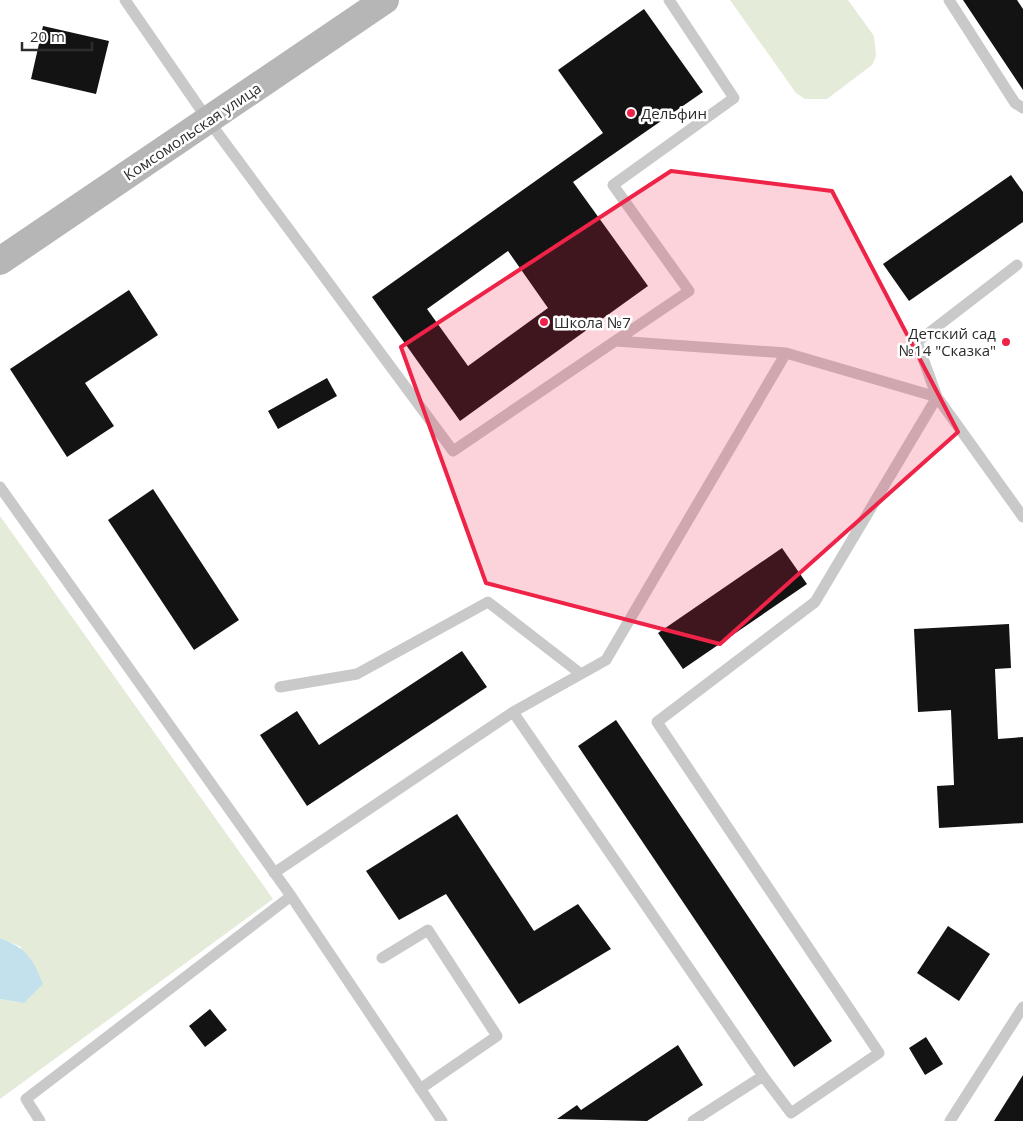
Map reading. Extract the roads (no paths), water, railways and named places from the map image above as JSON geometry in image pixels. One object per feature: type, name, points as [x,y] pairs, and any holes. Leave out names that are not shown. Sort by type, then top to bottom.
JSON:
[{"type":"main road","name":"Комсомольская улица","points":[[0,261],[385,0]]},
{"type":"lane","points":[[125,0],[208,120],[453,452],[689,292],[614,185],[734,98],[669,0]]},
{"type":"lane","points":[[949,0],[1015,102],[1023,108]]},
{"type":"lane","points":[[1017,265],[917,342],[937,397],[1023,517]]},
{"type":"lane","points":[[616,341],[786,353],[937,397]]},
{"type":"lane","points":[[274,874],[513,712],[606,660],[786,353]]},
{"type":"lane","points":[[513,712],[763,1076],[791,1113],[879,1053],[657,722],[815,602],[937,397]]},
{"type":"lane","points":[[0,487],[291,896],[442,1121]]},
{"type":"lane","points":[[280,687],[357,674],[488,602],[581,674]]},
{"type":"lane","points":[[40,1121],[26,1099],[291,896]]},
{"type":"lane","points":[[382,958],[428,930],[496,1036],[420,1089]]},
{"type":"lane","points":[[950,1121],[1023,1007]]},
{"type":"lane","points":[[693,1121],[763,1076]]},
{"type":"water","points":[[0,938],[17,946],[28,955],[43,984],[24,1003],[0,999]]},
{"type":"place","name":"Дельфин","points":[[631,113]]},
{"type":"place","name":"Школа №7","points":[[544,322]]},
{"type":"place","name":"Детский сад №14 \"Сказка\"","points":[[1006,342]]}]
